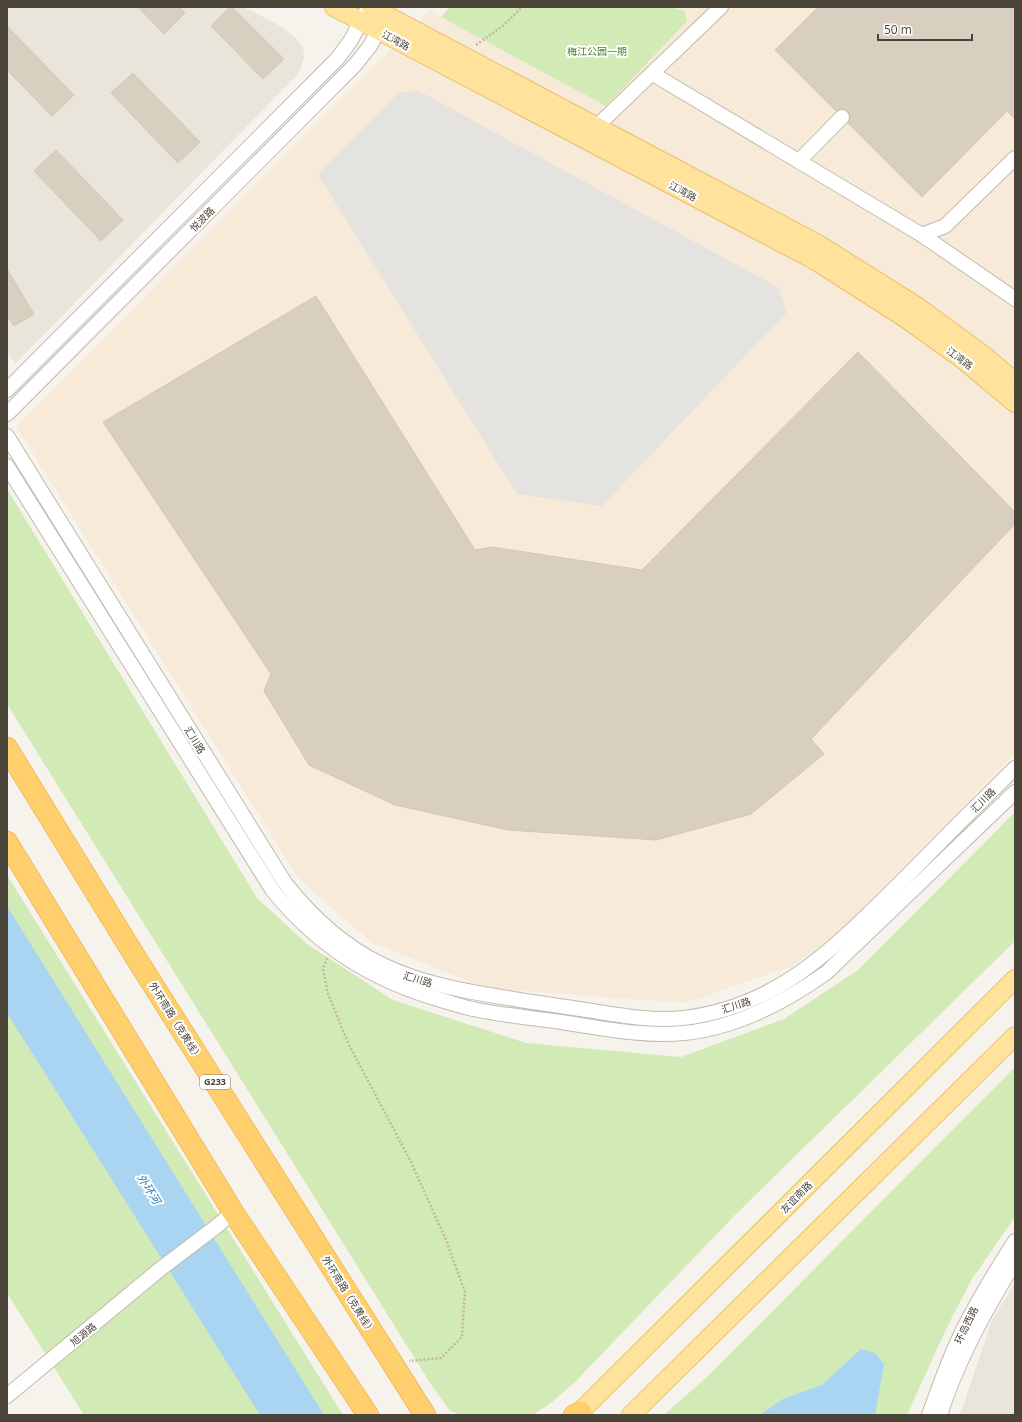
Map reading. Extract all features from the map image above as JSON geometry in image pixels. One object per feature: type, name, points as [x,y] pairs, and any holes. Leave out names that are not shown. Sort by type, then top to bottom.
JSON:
[{"type":"highway","name":"外环南路（克黄线）","points":[[7,748],[136,958],[425,1415]]},
{"type":"highway","points":[[7,842],[233,1212],[368,1415]]},
{"type":"highway","points":[[408,1390],[439,1415]]},
{"type":"main road","name":"江湾路","points":[[334,7],[373,16],[462,55],[818,244],[852,264],[930,316],[986,357],[1015,382]]},
{"type":"main road","name":"江湾路","points":[[373,16],[816,262],[904,318],[961,358],[1015,403]]},
{"type":"main road","name":"友谊南路","points":[[577,1414],[1015,979]]},
{"type":"main road","points":[[631,1415],[1015,1036]]},
{"type":"street","points":[[596,127],[653,74],[721,7]]},
{"type":"street","name":"悦波路","points":[[7,390],[337,59],[351,40],[373,16]]},
{"type":"street","name":"悦波路","points":[[7,414],[355,65],[370,46],[373,16]]},
{"type":"street","points":[[653,74],[922,235],[1015,299]]},
{"type":"street","points":[[799,161],[842,117]]},
{"type":"street","points":[[922,235],[945,226],[1015,158]]},
{"type":"street","name":"汇川路","points":[[7,436],[285,883],[303,906],[353,949],[382,967],[408,977],[474,993],[645,1019],[682,1018],[706,1014],[750,1002],[792,979],[837,945],[1015,768]]},
{"type":"street","name":"汇川路","points":[[7,466],[273,891],[291,913],[331,948],[353,964],[389,983],[427,996],[472,1009],[645,1034],[685,1033],[714,1027],[764,1010],[798,993],[826,973],[1015,792]]},
{"type":"street","name":"旭源路","points":[[7,1396],[159,1270],[218,1226],[233,1212]]},
{"type":"street","name":"环岛西路","points":[[929,1415],[948,1362],[964,1327],[983,1292],[1015,1241]]},
{"type":"street","name":"环岛西路","points":[[940,1415],[956,1373],[972,1338],[987,1308],[1015,1262]]},
{"type":"path","points":[[462,55],[504,25],[522,7]]},
{"type":"path","points":[[331,948],[323,969],[328,994],[349,1045],[411,1162],[446,1240],[465,1292],[462,1337],[442,1358],[391,1363]]},
{"type":"shaded area","points":[[7,7],[244,7],[280,26],[295,37],[303,47],[304,57],[299,73],[15,364],[7,351]]},
{"type":"shaded area","points":[[671,7],[1015,7],[1015,753],[834,937],[790,967],[684,1003],[486,988],[371,942],[298,878],[16,426],[430,10],[606,106],[685,11]]},
{"type":"shaded area","points":[[419,91],[779,288],[787,312],[602,506],[517,494],[318,175],[399,92]]},
{"type":"shaded area","points":[[1015,1283],[1015,1415],[960,1415],[992,1320]]},
{"type":"green space","name":"梅江公园一期","points":[[450,7],[671,7],[685,11],[687,21],[606,106],[441,17]]},
{"type":"green space","points":[[7,489],[257,898],[307,944],[393,1000],[526,1043],[681,1057],[784,1019],[858,970],[1015,812],[1015,941],[735,1215],[575,1382],[552,1402],[533,1415],[461,1415],[450,1411],[432,1386],[7,704]]},
{"type":"green space","points":[[7,875],[343,1415],[84,1415],[7,1293]]},
{"type":"green space","points":[[1015,1067],[1015,1217],[972,1279],[948,1325],[907,1415],[664,1415],[709,1375]]},
{"type":"water","name":"外环河","points":[[7,906],[324,1415],[260,1415],[7,1013]]},
{"type":"water","points":[[861,1349],[875,1353],[884,1364],[875,1415],[760,1415],[783,1399],[822,1385]]},
{"type":"building","points":[[138,7],[179,7],[185,13],[164,34]]},
{"type":"building","points":[[230,7],[232,7],[284,59],[263,79],[211,26]]},
{"type":"building","points":[[818,7],[1015,7],[1015,119],[1007,111],[922,197],[848,123],[850,119],[848,111],[844,109],[836,111],[775,50]]},
{"type":"building","points":[[7,26],[74,95],[52,116],[7,70]]},
{"type":"building","points":[[133,73],[200,142],[178,163],[111,93]]},
{"type":"building","points":[[56,150],[123,220],[101,241],[34,171]]},
{"type":"building","points":[[7,269],[34,314],[14,326],[7,315]]},
{"type":"building","points":[[316,296],[475,550],[492,547],[642,570],[858,352],[1015,512],[1015,524],[811,739],[824,754],[751,814],[656,840],[508,830],[395,805],[309,765],[264,691],[271,674],[103,422]]}]
